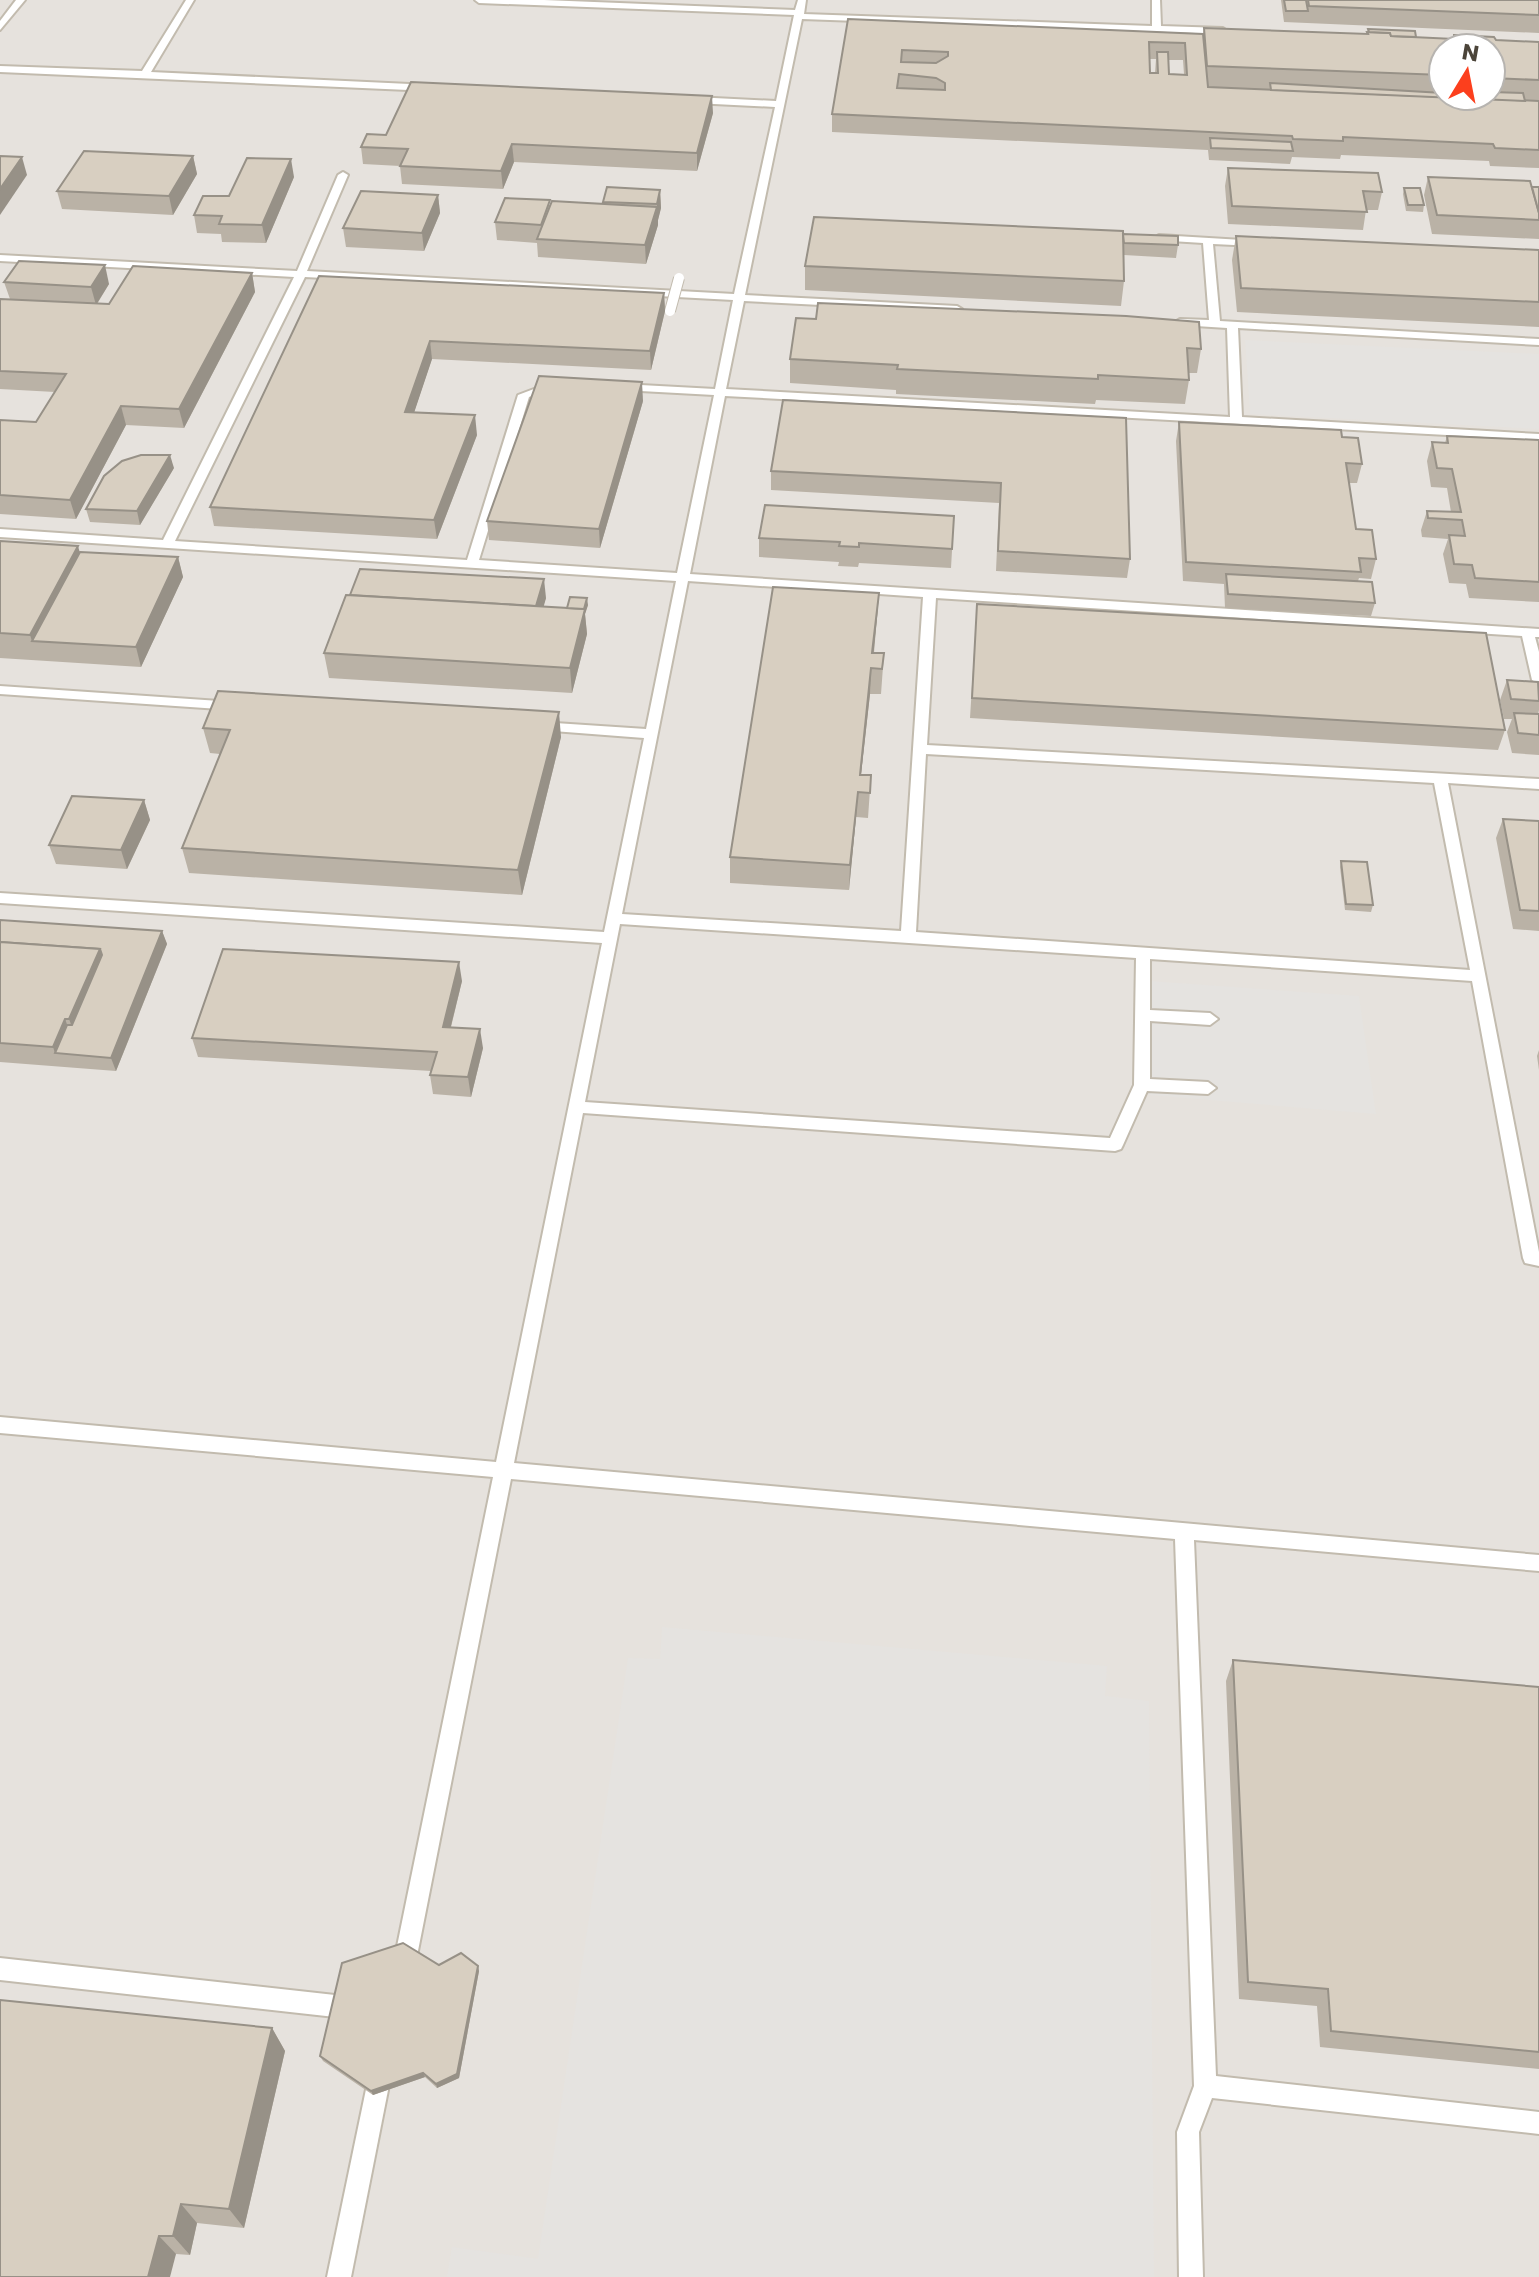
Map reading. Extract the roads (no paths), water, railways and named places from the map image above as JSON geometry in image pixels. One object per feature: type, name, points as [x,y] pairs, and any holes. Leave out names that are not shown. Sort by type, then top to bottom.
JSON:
[{"type":"lane","points":[[0,27],[21,0]]},
{"type":"lane","points":[[145,74],[190,0]]},
{"type":"lane","points":[[479,0],[1236,32]]},
{"type":"lane","points":[[401,1982],[739,297],[802,0]]},
{"type":"lane","points":[[1156,0],[1157,29]]},
{"type":"lane","points":[[0,69],[446,88]]},
{"type":"lane","points":[[685,100],[780,104]]},
{"type":"lane","points":[[167,544],[301,274],[343,175]]},
{"type":"lane","points":[[1144,238],[1271,243]]},
{"type":"lane","points":[[1208,241],[1215,324]]},
{"type":"lane","points":[[0,258],[966,309]]},
{"type":"lane","points":[[670,311],[679,278]]},
{"type":"lane","points":[[1168,321],[1539,342]]},
{"type":"lane","points":[[1232,325],[1236,419]]},
{"type":"lane","points":[[472,563],[524,395],[549,384],[565,385]]},
{"type":"lane","points":[[612,386],[1539,437]]},
{"type":"lane","points":[[0,533],[1534,632],[1539,680]]},
{"type":"lane","points":[[908,937],[930,592]]},
{"type":"lane","points":[[0,690],[255,707]]},
{"type":"lane","points":[[525,725],[653,734]]},
{"type":"lane","points":[[920,749],[1539,784]]},
{"type":"lane","points":[[1440,778],[1531,1258],[1539,1259]]},
{"type":"lane","points":[[0,898],[611,938]]},
{"type":"lane","points":[[615,919],[1479,976]]},
{"type":"lane","points":[[578,1107],[1115,1145],[1142,1085],[1143,953]]},
{"type":"lane","points":[[1143,1015],[1210,1019]]},
{"type":"lane","points":[[1142,1085],[1208,1088]]},
{"type":"lane","points":[[0,1425],[1539,1563]]},
{"type":"lane","points":[[1184,1531],[1205,2086],[1188,2132],[1191,2277]]},
{"type":"lane","points":[[0,1969],[379,2011]]},
{"type":"lane","points":[[339,2277],[384,2061]]},
{"type":"lane","points":[[1205,2086],[1539,2123]]}]
